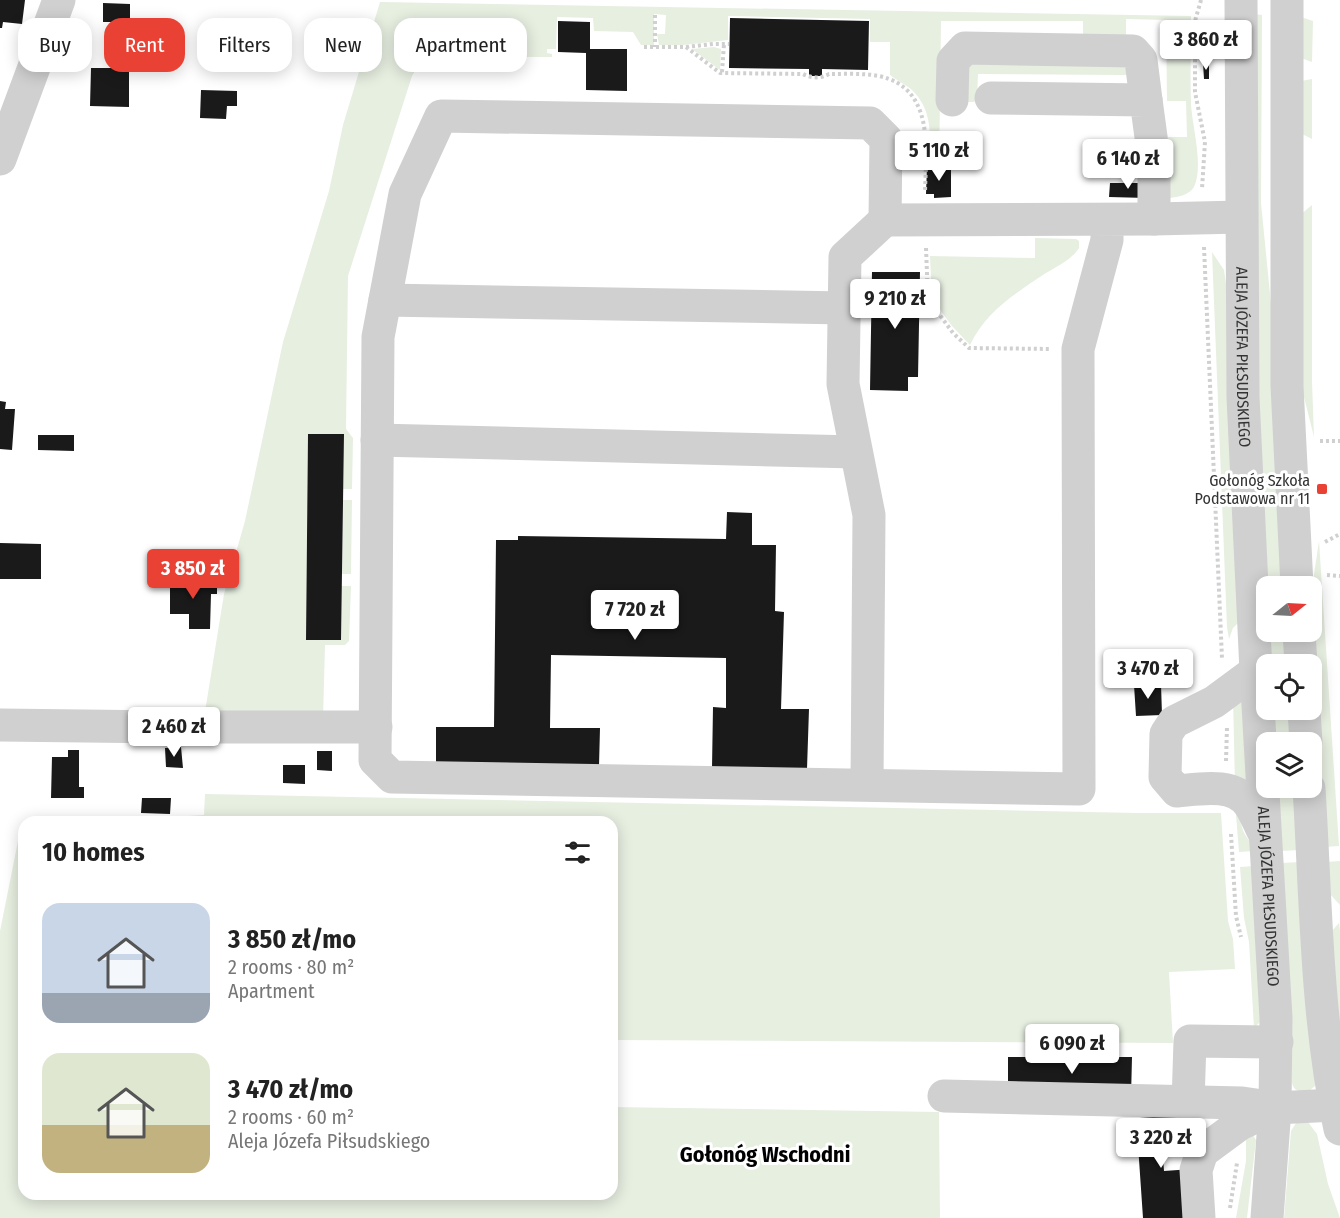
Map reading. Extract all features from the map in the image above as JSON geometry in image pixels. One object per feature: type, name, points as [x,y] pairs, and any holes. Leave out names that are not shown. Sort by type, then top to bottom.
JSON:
[{"type":"street","points":[[0,159],[59,0]]},
{"type":"street","name":"ALEJA JÓZEFA PIŁSUDSKIEGO","points":[[1241,0],[1243,397],[1256,670]]},
{"type":"street","points":[[1287,0],[1287,387],[1296,576]]},
{"type":"street","points":[[952,100],[952,61],[965,48],[1133,51],[1141,60],[1154,159],[1154,219]]},
{"type":"street","points":[[991,98],[1146,100]]},
{"type":"street","points":[[885,220],[886,139],[870,123],[441,116],[405,194],[378,337],[375,760],[392,777],[1079,789],[1078,349],[1107,240],[1107,220]]},
{"type":"street","points":[[867,784],[869,515],[843,384],[845,257],[885,220],[1107,220],[1241,217]]},
{"type":"street","points":[[385,300],[845,308]]},
{"type":"street","points":[[377,440],[856,452]]},
{"type":"street","points":[[1256,670],[1214,702],[1174,722],[1166,734],[1165,777],[1177,791],[1218,788],[1228,790],[1248,802],[1267,838]]},
{"type":"street","name":"ALEJA JÓZEFA PIŁSUDSKIEGO","points":[[1259,720],[1277,1042],[1267,1218]]},
{"type":"street","points":[[0,725],[376,727]]},
{"type":"street","points":[[944,1096],[1242,1103],[1338,1117],[1324,1014],[1328,914],[1311,798]]},
{"type":"street","points":[[1188,1103],[1190,1041],[1277,1042]]},
{"type":"street","points":[[1199,1218],[1196,1170],[1202,1152],[1240,1124],[1275,1108]]},
{"type":"path","points":[[1202,0],[1195,21],[1195,92],[1205,142],[1202,191]]},
{"type":"path","points":[[655,15],[656,47]]},
{"type":"path","points":[[644,47],[727,44],[722,72]]},
{"type":"path","points":[[926,220],[928,299],[953,333],[969,348],[1078,349]]},
{"type":"path","points":[[1320,441],[1340,441]]},
{"type":"path","points":[[1325,542],[1340,534]]},
{"type":"path","points":[[1328,575],[1340,576]]},
{"type":"shaded area","points":[[380,2],[1191,16],[1191,104],[1198,157],[1197,178],[1194,187],[1189,192],[1170,198],[1167,137],[1187,137],[1186,101],[1167,101],[1166,20],[1126,19],[1126,41],[1083,40],[1083,21],[941,21],[939,167],[930,167],[930,137],[925,108],[913,91],[890,75],[890,42],[870,42],[870,19],[728,16],[728,40],[659,45],[657,34],[665,34],[666,15],[654,14],[654,45],[641,45],[633,32],[594,31],[593,18],[557,17],[556,49],[547,49],[547,53],[552,54],[552,57],[527,57],[527,18],[394,18],[394,72],[414,72],[348,276],[346,429],[353,438],[352,489],[343,489],[344,434],[308,434],[306,639],[341,640],[341,586],[351,586],[349,641],[345,645],[325,645],[323,719],[204,718],[224,594],[245,521],[283,342],[329,191],[343,125],[359,72],[382,72],[382,18],[375,18]]},
{"type":"shaded area","points":[[1255,14],[1262,15],[1261,203],[1272,314],[1283,576],[1265,576],[1260,520]]},
{"type":"shaded area","points":[[1301,17],[1313,21],[1312,62],[1301,58]]},
{"type":"shaded area","points":[[714,47],[721,49],[720,70],[692,49]]},
{"type":"shaded area","points":[[1127,61],[1126,75],[978,74],[977,98],[974,102],[967,102],[965,64]]},
{"type":"shaded area","points":[[1312,79],[1312,139],[1300,133],[1301,81]]},
{"type":"shaded area","points":[[1312,205],[1314,437],[1300,381],[1300,215]]},
{"type":"shaded area","points":[[1035,238],[1076,239],[1079,241],[1079,248],[1069,259],[1003,304],[984,322],[970,345],[932,299],[930,256],[1035,258]]},
{"type":"shaded area","points":[[1212,252],[1224,270],[1226,284],[1238,623],[1233,628],[1229,639],[1227,627]]},
{"type":"shaded area","points":[[343,500],[352,500],[351,574],[342,574]]},
{"type":"shaded area","points":[[1319,541],[1321,576],[1314,576]]},
{"type":"shaded area","points":[[1322,587],[1339,846],[1325,847],[1322,732],[1319,732],[1318,720],[1322,720],[1322,654],[1314,654],[1314,642],[1322,642]]},
{"type":"shaded area","points":[[1268,642],[1286,642],[1287,654],[1268,654]]},
{"type":"shaded area","points":[[1241,688],[1249,792],[1235,786],[1233,696]]},
{"type":"shaded area","points":[[1273,720],[1291,720],[1291,732],[1273,732]]},
{"type":"shaded area","points":[[205,794],[1221,813],[1228,921],[1233,939],[1235,969],[1169,972],[1173,1043],[618,1040],[618,816],[187,816],[204,815]]},
{"type":"shaded area","points":[[1278,798],[1296,798],[1299,850],[1281,851]]},
{"type":"shaded area","points":[[1235,802],[1243,830],[1254,851],[1239,852]]},
{"type":"shaded area","points":[[18,841],[18,1200],[618,1200],[618,1107],[939,1112],[940,1218],[0,1218],[0,931]]},
{"type":"shaded area","points":[[1340,861],[1340,905],[1329,893],[1326,862]]},
{"type":"shaded area","points":[[1300,862],[1316,1085],[1308,1092],[1296,1090],[1292,1083],[1292,1029],[1282,863]]},
{"type":"shaded area","points":[[1254,866],[1261,1021],[1254,1028],[1249,942],[1244,918],[1240,867]]},
{"type":"shaded area","points":[[1339,923],[1340,931],[1340,1031],[1331,932]]},
{"type":"shaded area","points":[[1308,1122],[1317,1134],[1328,1184],[1340,1218],[1284,1218],[1291,1131],[1296,1123]]},
{"type":"shaded area","points":[[1253,1135],[1256,1140],[1247,1218],[1236,1218],[1246,1161],[1246,1136]]},
{"type":"building","points":[[0,0],[25,0],[23,18],[18,18],[18,24],[3,22],[0,28]]},
{"type":"building","points":[[103,3],[130,4],[130,18],[104,18],[103,22]]},
{"type":"building","points":[[730,18],[869,21],[868,70],[822,69],[822,76],[809,76],[809,69],[729,68]]},
{"type":"building","points":[[558,21],[590,22],[590,49],[627,49],[627,91],[586,90],[586,53],[558,52]]},
{"type":"building","points":[[1203,63],[1209,63],[1209,79],[1204,79]]},
{"type":"building","points":[[92,68],[104,68],[104,72],[129,72],[129,107],[90,106]]},
{"type":"building","points":[[201,90],[237,91],[237,106],[227,106],[226,119],[200,118]]},
{"type":"building","points":[[927,167],[951,167],[951,197],[934,198],[934,194],[926,194]]},
{"type":"building","points":[[1110,183],[1147,183],[1147,198],[1109,197]]},
{"type":"building","points":[[872,272],[920,272],[918,377],[908,377],[908,391],[870,390]]},
{"type":"building","points":[[0,401],[6,402],[5,409],[15,409],[12,450],[0,449]]},
{"type":"building","points":[[308,434],[344,434],[341,640],[306,640]]},
{"type":"building","points":[[38,435],[74,435],[74,451],[38,450]]},
{"type":"building","points":[[727,512],[752,513],[752,545],[776,545],[775,611],[784,612],[781,709],[809,709],[807,769],[712,768],[713,707],[726,708],[726,658],[551,655],[550,728],[600,728],[599,766],[436,764],[436,727],[494,727],[496,540],[518,540],[518,536],[726,539]]},
{"type":"building","points":[[0,543],[41,544],[41,579],[0,579]]},
{"type":"building","points":[[170,578],[217,578],[217,594],[211,594],[210,629],[189,629],[189,614],[170,614]]},
{"type":"building","points":[[1161,684],[1162,715],[1136,716],[1134,685]]},
{"type":"building","points":[[181,747],[183,768],[166,767],[165,748]]},
{"type":"building","points":[[68,750],[79,750],[79,787],[84,787],[84,798],[51,798],[52,757],[68,757]]},
{"type":"building","points":[[317,751],[332,751],[332,771],[317,770]]},
{"type":"building","points":[[283,765],[305,765],[305,784],[283,783]]},
{"type":"building","points":[[142,798],[171,798],[170,814],[141,813]]},
{"type":"building","points":[[1008,1057],[1132,1057],[1131,1097],[1008,1090]]},
{"type":"building","points":[[1181,1115],[1183,1143],[1162,1145],[1164,1171],[1192,1169],[1196,1218],[1143,1218],[1138,1145],[1128,1146],[1126,1119]]},
{"type":"place","name":"Gołonóg Szkoła Podstawowa nr 11","points":[[1322,489]]},
{"type":"district","name":"Gołonóg Wschodni","points":[[765,1154]]}]
